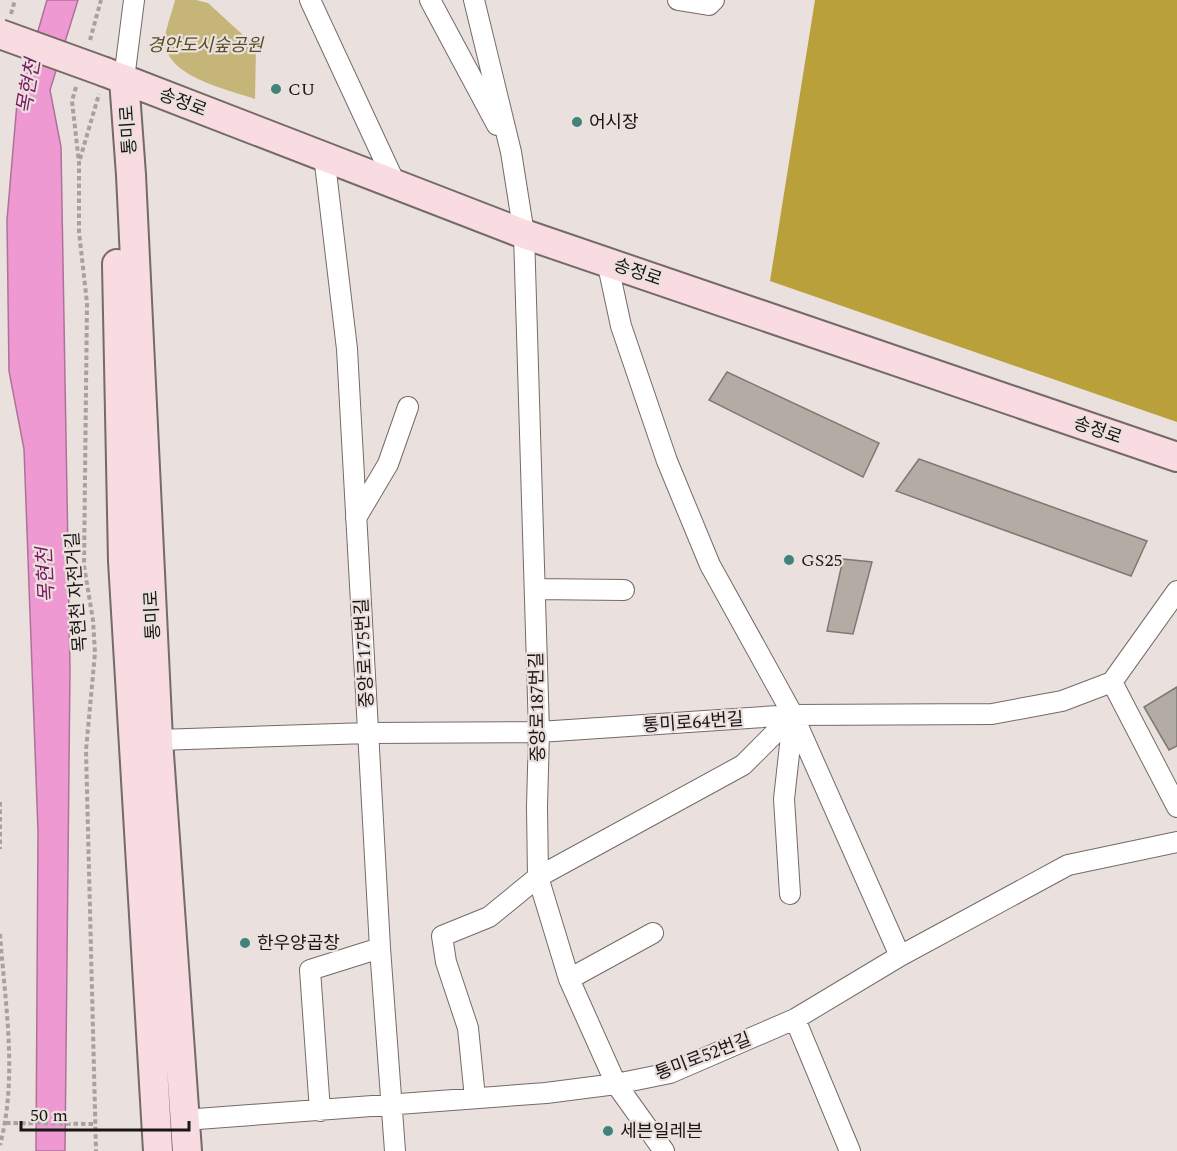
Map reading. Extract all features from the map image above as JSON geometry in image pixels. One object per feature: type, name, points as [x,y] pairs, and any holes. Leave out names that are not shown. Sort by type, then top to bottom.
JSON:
[{"type":"main road","name":"송정로","points":[[0,34],[102,76],[324,156],[524,234],[1177,457]]},
{"type":"main road","name":"통미로","points":[[102,76],[131,175],[158,740],[187,1151]]},
{"type":"main road","name":"통미로","points":[[102,76],[114,157],[123,561],[158,1151]]},
{"type":"street","name":"통미로","points":[[102,76],[134,0]]},
{"type":"street","points":[[310,0],[395,183]]},
{"type":"street","points":[[430,0],[511,152]]},
{"type":"street","points":[[474,0],[511,152]]},
{"type":"street","points":[[678,0],[709,5],[714,0]]},
{"type":"street","name":"중앙로187번길","points":[[511,152],[524,234],[539,732],[538,877],[569,979],[616,1083],[663,1151]]},
{"type":"street","name":"중앙로175번길","points":[[324,156],[347,349],[380,948],[395,1151]]},
{"type":"street","points":[[607,261],[621,326],[667,461],[710,564],[793,715],[900,956]]},
{"type":"street","points":[[356,518],[388,464],[408,407]]},
{"type":"street","points":[[535,589],[624,590]]},
{"type":"street","points":[[1177,591],[1112,682],[1177,807]]},
{"type":"street","name":"통미로64번길","points":[[158,740],[368,733],[539,732],[793,715],[992,714],[1062,701],[1112,682]]},
{"type":"street","points":[[475,1098],[468,1028],[446,962],[442,936],[489,917],[538,877],[743,765],[793,715]]},
{"type":"street","points":[[790,894],[784,799],[793,715]]},
{"type":"street","name":"통미로52번길","points":[[184,1120],[546,1092],[670,1073],[795,1019],[900,956],[1068,865],[1177,842]]},
{"type":"street","points":[[569,979],[653,933]]},
{"type":"street","points":[[320,1111],[310,970],[380,948]]},
{"type":"street","points":[[795,1019],[850,1151]]},
{"type":"path","points":[[89,43],[100,0]]},
{"type":"path","points":[[79,163],[102,76]]},
{"type":"path","name":"목현천 자전거길","points":[[96,1151],[86,750],[95,652],[93,620],[84,566],[87,303],[79,232],[79,163],[72,100],[102,76]]},
{"type":"path","points":[[0,802],[0,849]]},
{"type":"path","points":[[0,934],[10,1080],[6,1123],[0,1145]]},
{"type":"path","points":[[6,1123],[96,1124]]},
{"type":"green space","name":"경안도시숲공원","points":[[175,0],[196,0],[208,3],[256,47],[255,99],[198,79],[173,62],[167,50],[165,37]]},
{"type":"shaded area","points":[[815,0],[1177,0],[1177,422],[770,281]]},
{"type":"water","name":"목현천","points":[[47,0],[78,0],[50,90],[61,147],[70,669],[65,1151],[36,1151],[38,831],[24,449],[9,371],[7,220],[17,103]]},
{"type":"building","points":[[727,372],[879,443],[863,477],[709,400]]},
{"type":"building","points":[[919,459],[1147,541],[1131,576],[896,491]]},
{"type":"building","points":[[843,559],[872,562],[853,634],[827,631]]},
{"type":"building","points":[[1177,687],[1177,746],[1169,750],[1144,707]]},
{"type":"place","name":"CU","points":[[276,89]]},
{"type":"place","name":"어시장","points":[[577,122]]},
{"type":"place","name":"GS25","points":[[789,560]]},
{"type":"place","name":"한우양곱창","points":[[245,943]]},
{"type":"place","name":"세븐일레븐","points":[[608,1131]]}]
